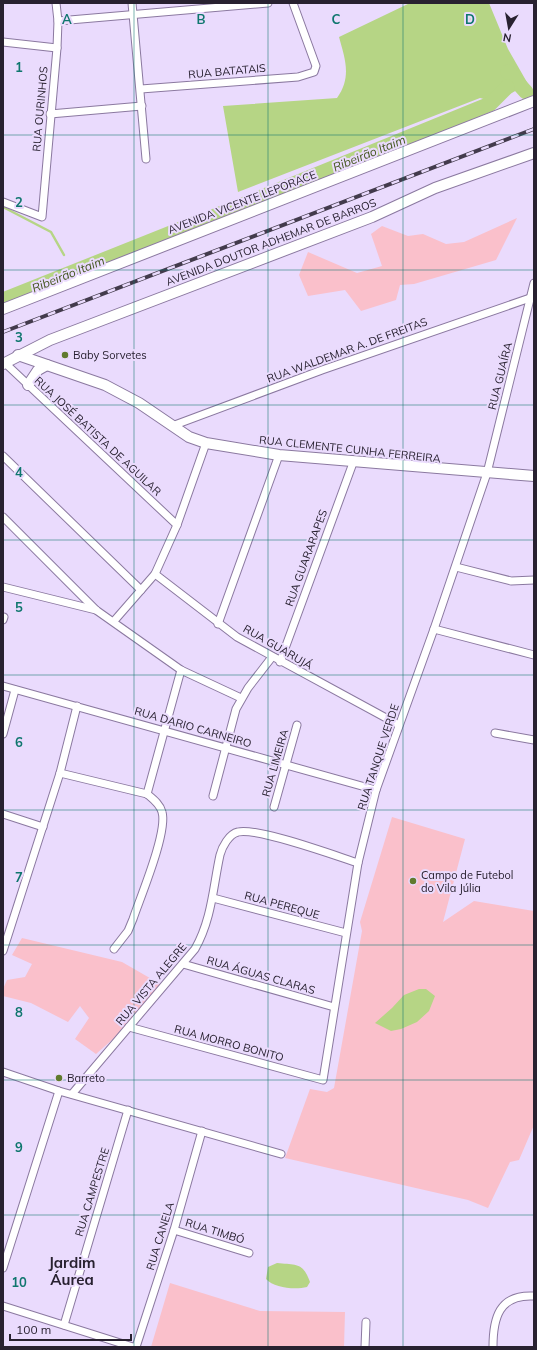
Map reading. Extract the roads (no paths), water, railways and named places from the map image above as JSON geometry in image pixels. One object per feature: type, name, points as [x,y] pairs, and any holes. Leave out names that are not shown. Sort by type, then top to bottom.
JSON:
[{"type":"street","name":"RUA OURINHOS","points":[[3,202],[42,216],[57,48],[58,21],[56,3]]},
{"type":"street","points":[[132,3],[141,89],[146,159]]},
{"type":"street","points":[[58,21],[268,3]]},
{"type":"street","name":"RUA BATATAIS","points":[[141,89],[298,77],[314,72],[316,66],[293,3]]},
{"type":"street","points":[[3,42],[57,48]]},
{"type":"street","name":"AVENIDA VICENTE LEPORACE","points":[[3,309],[534,101]]},
{"type":"street","points":[[50,114],[142,106]]},
{"type":"street","name":"AVENIDA DOUTOR ADHEMAR DE BARROS","points":[[4,364],[18,355],[50,340],[372,217],[435,188],[534,153]]},
{"type":"street","name":"RUA GUAÍRA","points":[[487,473],[534,283]]},
{"type":"street","name":"RUA WALDEMAR A. DE FREITAS","points":[[172,426],[322,370],[530,298]]},
{"type":"street","name":"RUA CLEMENTE CUNHA FERREIRA","points":[[18,355],[105,385],[139,403],[189,437],[206,443],[279,456],[534,476]]},
{"type":"street","name":"RUA JOSÉ BATISTA DE AGUILAR","points":[[4,364],[177,525]]},
{"type":"street","points":[[28,386],[38,370],[47,365]]},
{"type":"street","points":[[114,621],[155,574],[177,525],[206,443]]},
{"type":"street","points":[[3,456],[141,590]]},
{"type":"street","points":[[218,624],[279,456]]},
{"type":"street","name":"RUA GUARARAPES","points":[[280,662],[353,462]]},
{"type":"street","name":"RUA TANQUE VERDE","points":[[323,1080],[358,863],[376,790],[434,630],[487,473]]},
{"type":"street","points":[[3,517],[96,610],[114,621],[181,670],[241,698]]},
{"type":"street","points":[[456,567],[511,581],[534,580]]},
{"type":"street","name":"RUA GUARUJÁ","points":[[155,574],[218,624],[280,662],[399,726]]},
{"type":"street","points":[[3,587],[96,610]]},
{"type":"street","points":[[434,630],[534,655]]},
{"type":"street","points":[[212,796],[224,748],[241,698],[272,657]]},
{"type":"street","points":[[147,794],[181,670]]},
{"type":"street","name":"RUA DARIO CARNEIRO","points":[[3,686],[376,790]]},
{"type":"street","points":[[3,734],[15,690]]},
{"type":"street","points":[[3,951],[60,773],[77,706]]},
{"type":"street","name":"RUA LIMEIRA","points":[[274,808],[297,725]]},
{"type":"street","points":[[495,733],[534,740]]},
{"type":"street","points":[[60,773],[147,794],[159,805],[162,812],[163,819],[160,836],[130,925],[122,941],[114,949]]},
{"type":"street","points":[[3,814],[43,827]]},
{"type":"street","name":"RUA VISTA ALEGRE","points":[[72,1094],[183,964],[201,937],[213,898],[220,854],[229,837],[238,832],[264,833],[358,863]]},
{"type":"street","name":"RUA PEREQUE","points":[[213,898],[346,933]]},
{"type":"street","name":"RUA ÁGUAS CLARAS","points":[[183,964],[334,1007]]},
{"type":"street","name":"RUA MORRO BONITO","points":[[129,1027],[323,1080]]},
{"type":"street","points":[[3,1072],[59,1091],[281,1154]]},
{"type":"street","points":[[3,1268],[59,1091]]},
{"type":"street","name":"RUA CAMPESTRE","points":[[64,1325],[128,1110]]},
{"type":"street","name":"RUA CANELA","points":[[135,1347],[174,1230],[202,1131]]},
{"type":"street","name":"RUA TIMBÓ","points":[[174,1230],[249,1253]]},
{"type":"street","points":[[493,1347],[493,1327],[500,1309],[513,1298],[534,1296]]},
{"type":"street","points":[[3,1306],[135,1347]]},
{"type":"street","points":[[365,1347],[366,1322]]},
{"type":"waterway","name":"Ribeirão Itaim","points":[[508,72],[526,92]]},
{"type":"waterway","name":"Ribeirão Itaim","points":[[215,216],[490,104],[507,87]]},
{"type":"waterway","points":[[3,207],[51,232],[64,255]]},
{"type":"waterway","name":"Ribeirão Itaim","points":[[3,300],[201,221]]},
{"type":"railway","points":[[3,332],[534,129]]},
{"type":"place","name":"Baby Sorvetes","points":[[65,355]]},
{"type":"place","name":"Campo de Futebol do Vila Júlia","points":[[413,881]]},
{"type":"place","name":"Barreto","points":[[59,1078]]},
{"type":"district","name":"Jardim Áurea","points":[[72,1270]]}]
